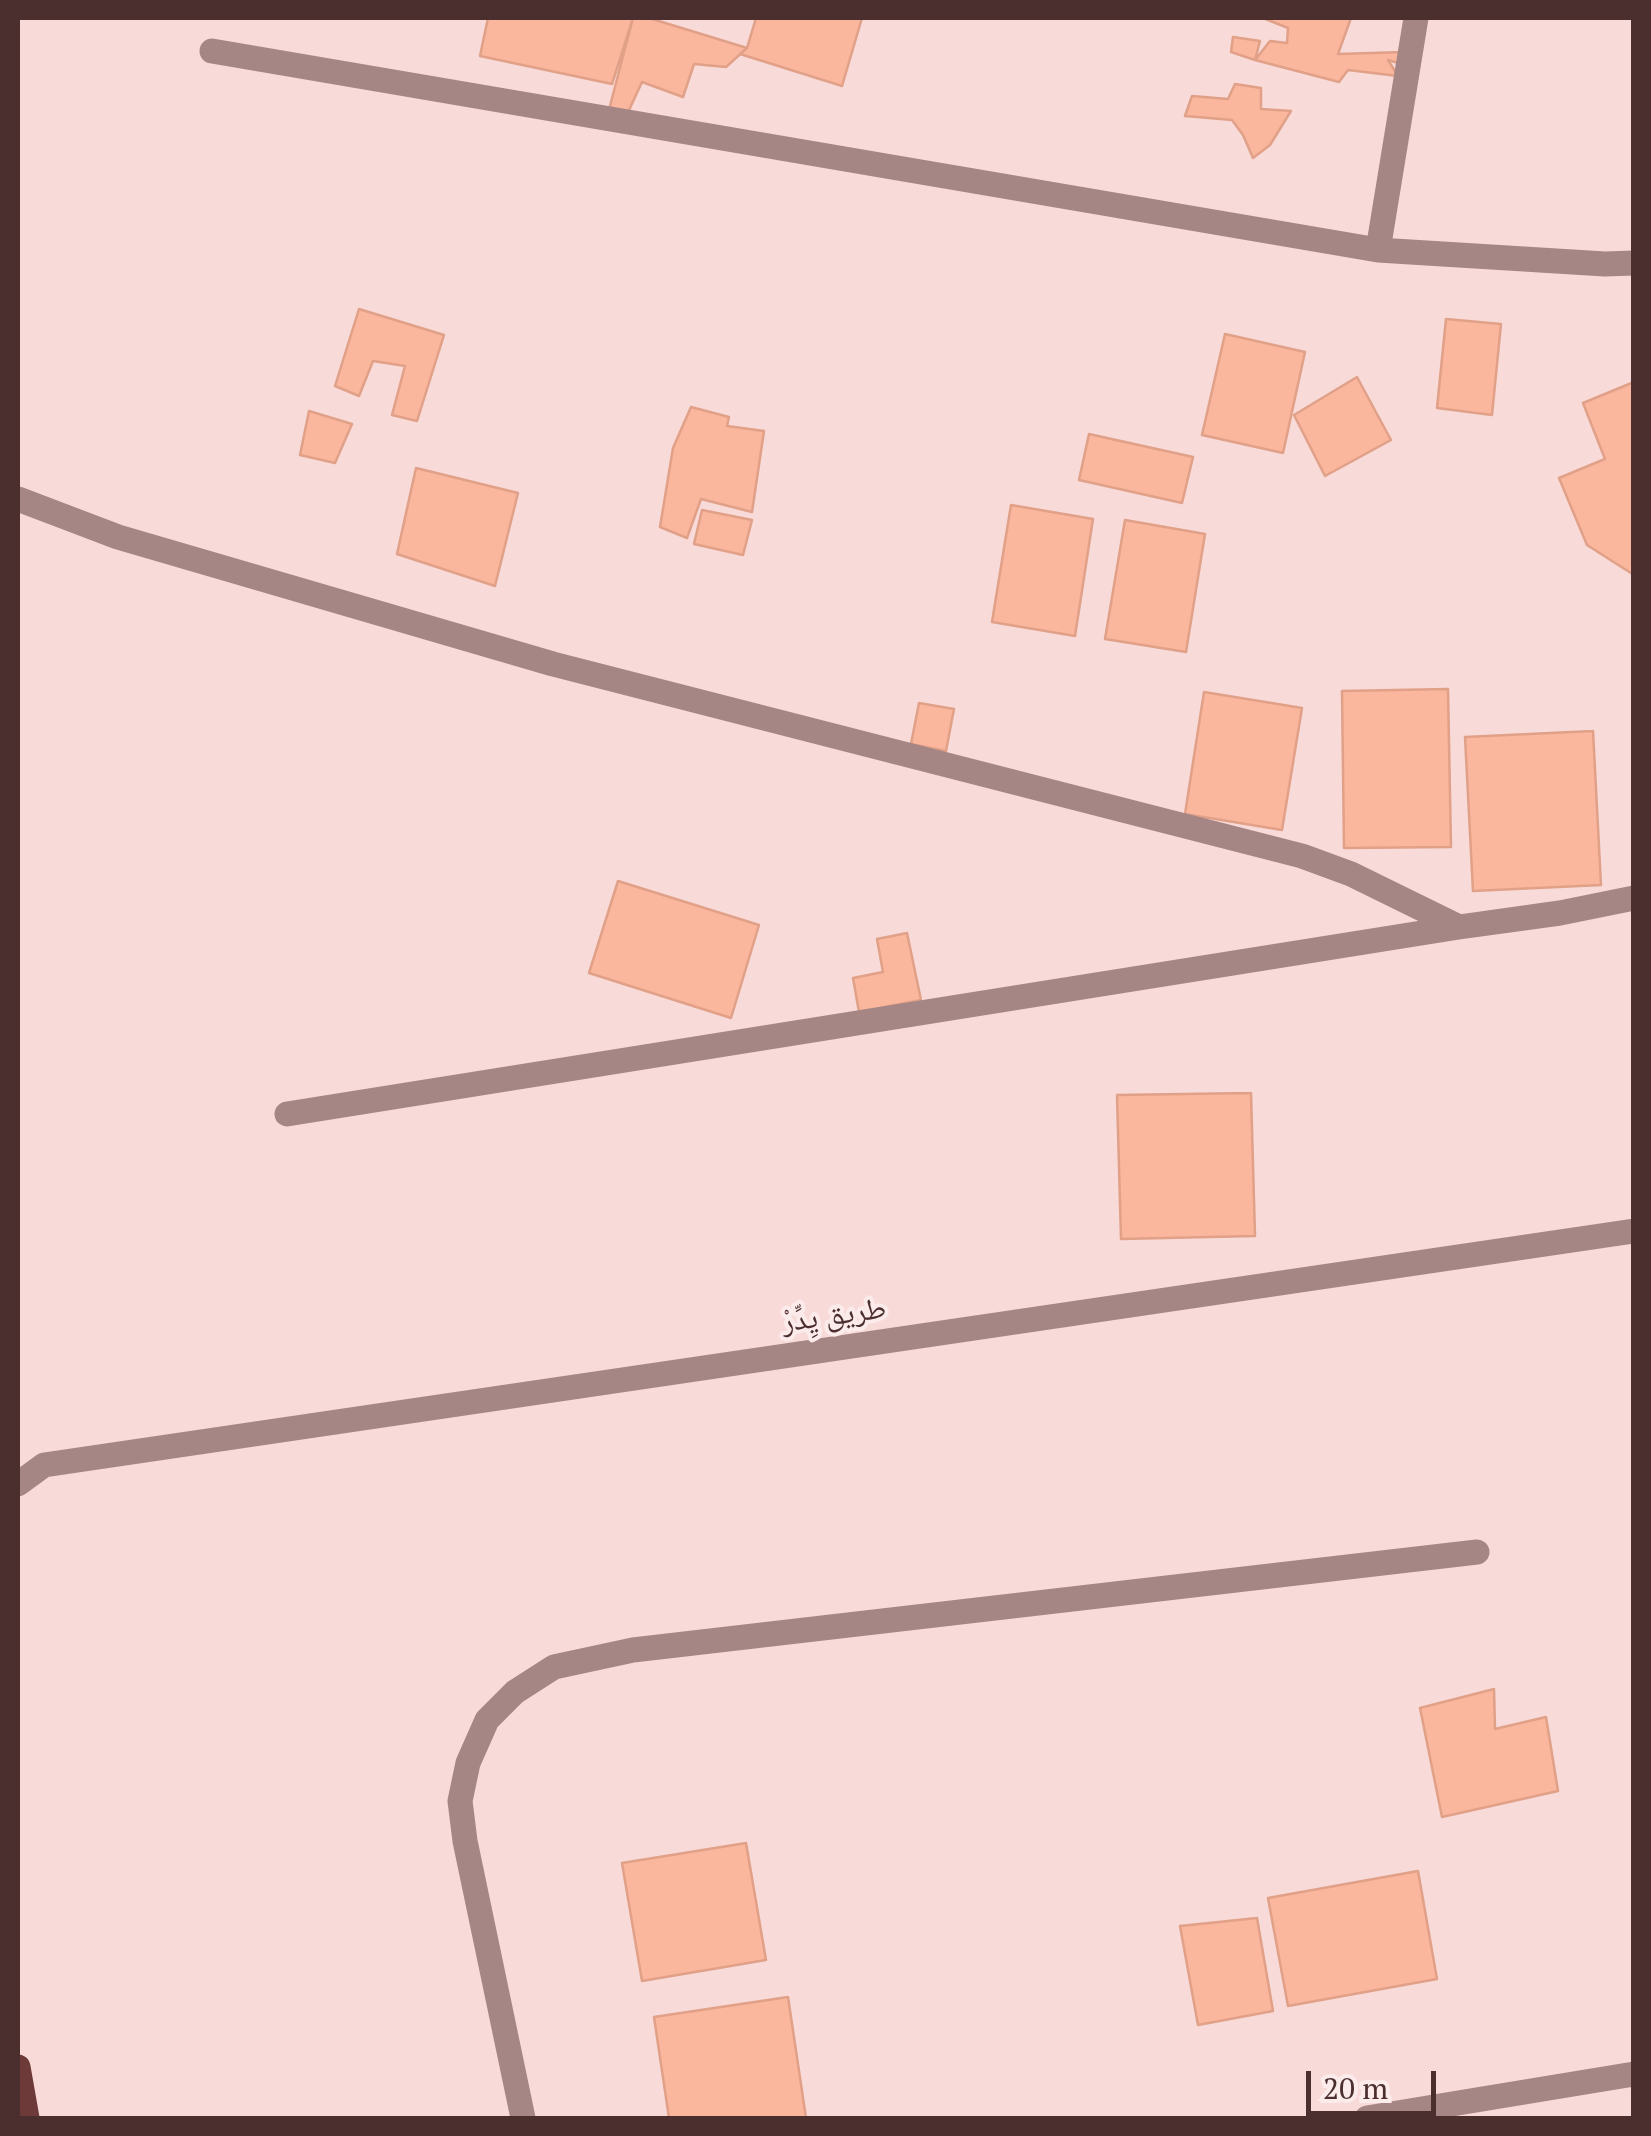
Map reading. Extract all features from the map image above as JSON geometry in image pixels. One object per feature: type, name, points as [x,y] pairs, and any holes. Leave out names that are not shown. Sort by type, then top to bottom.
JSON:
[{"type":"main road","points":[[18,2068],[26,2118]]},
{"type":"street","points":[[1378,250],[1416,18]]},
{"type":"street","points":[[212,51],[1378,250],[1634,263]]},
{"type":"street","points":[[18,498],[118,537],[552,664],[1302,856],[1350,874],[1458,927]]},
{"type":"street","points":[[288,1114],[1560,913],[1634,898]]},
{"type":"street","name":"طريق يِدِّرْ","points":[[18,1484],[44,1465],[1634,1231]]},
{"type":"street","points":[[18,1454],[44,1465]]},
{"type":"street","points":[[523,2118],[460,1801],[468,1764],[487,1720],[516,1692],[554,1667],[633,1650],[1477,1552]]},
{"type":"street","points":[[1367,2118],[1634,2074]]},
{"type":"building","points":[[488,18],[633,18],[612,84],[480,56]]},
{"type":"building","points":[[633,18],[649,18],[747,48],[726,67],[694,64],[683,97],[642,82],[624,121],[610,106]]},
{"type":"building","points":[[756,18],[862,18],[842,86],[740,54],[747,48]]},
{"type":"building","points":[[1263,18],[1351,18],[1338,54],[1405,52],[1402,64],[1388,60],[1398,76],[1348,70],[1339,82],[1255,60],[1270,41],[1287,43],[1288,28]]},
{"type":"building","points":[[1233,37],[1260,41],[1255,60],[1231,52]]},
{"type":"building","points":[[1235,84],[1261,88],[1261,109],[1291,111],[1270,145],[1253,158],[1232,120],[1185,116],[1192,96],[1228,99]]},
{"type":"building","points":[[359,309],[444,335],[417,421],[392,415],[405,366],[373,361],[359,396],[335,386]]},
{"type":"building","points":[[1446,319],[1501,324],[1492,415],[1437,408]]},
{"type":"building","points":[[1225,334],[1305,352],[1283,453],[1202,435]]},
{"type":"building","points":[[1357,377],[1391,440],[1325,476],[1294,415]]},
{"type":"building","points":[[1634,382],[1634,575],[1587,545],[1559,478],[1605,459],[1583,403]]},
{"type":"building","points":[[691,407],[729,417],[727,426],[764,431],[752,512],[701,499],[687,538],[660,527],[673,448]]},
{"type":"building","points":[[309,411],[352,424],[335,463],[300,455]]},
{"type":"building","points":[[1089,434],[1193,457],[1182,503],[1079,480]]},
{"type":"building","points":[[416,468],[518,493],[495,586],[397,554]]},
{"type":"building","points":[[1011,505],[1093,519],[1075,636],[992,622]]},
{"type":"building","points":[[702,510],[752,520],[743,555],[694,544]]},
{"type":"building","points":[[1125,520],[1205,534],[1186,652],[1105,639]]},
{"type":"building","points":[[1448,689],[1451,847],[1344,848],[1342,691]]},
{"type":"building","points":[[1204,692],[1302,708],[1282,830],[1185,814]]},
{"type":"building","points":[[919,703],[954,709],[946,751],[911,744]]},
{"type":"building","points":[[1593,731],[1601,885],[1473,891],[1465,737]]},
{"type":"building","points":[[618,881],[759,925],[731,1018],[589,973]]},
{"type":"building","points":[[907,933],[921,1000],[859,1012],[853,978],[883,972],[877,939]]},
{"type":"building","points":[[1251,1093],[1255,1236],[1121,1239],[1117,1095]]},
{"type":"building","points":[[1494,1689],[1495,1729],[1546,1717],[1558,1791],[1442,1817],[1420,1708]]},
{"type":"building","points":[[746,1843],[766,1960],[642,1981],[622,1863]]},
{"type":"building","points":[[1418,1871],[1437,1979],[1288,2006],[1268,1898]]},
{"type":"building","points":[[1257,1918],[1273,2011],[1198,2025],[1180,1926]]},
{"type":"building","points":[[788,1997],[806,2118],[669,2118],[654,2017]]}]
